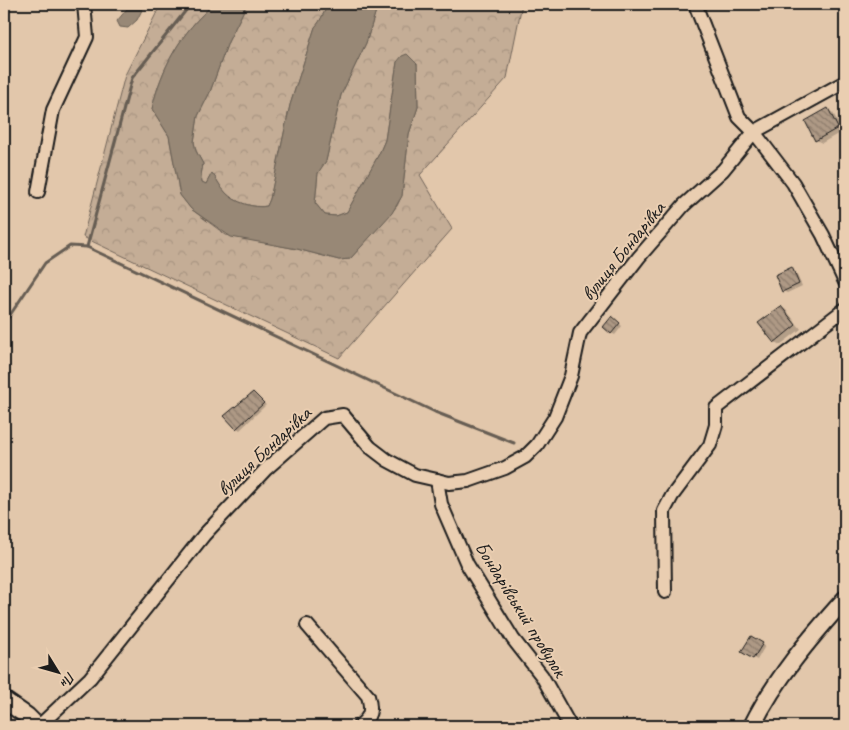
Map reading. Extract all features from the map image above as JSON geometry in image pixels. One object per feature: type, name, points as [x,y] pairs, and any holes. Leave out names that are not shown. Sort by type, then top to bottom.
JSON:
[{"type":"street","points":[[38,192],[53,110],[87,37],[84,4]]},
{"type":"street","points":[[694,4],[739,117],[754,132],[794,184],[823,235],[845,282]]},
{"type":"street","name":"вулиця Бондарівка","points":[[38,726],[90,678],[204,535],[266,469],[324,418],[343,415],[370,447],[387,460],[415,475],[449,483],[468,481],[505,468],[525,457],[537,445],[555,417],[571,376],[580,333],[639,257],[684,205],[723,170],[754,132],[845,82]]},
{"type":"street","points":[[665,592],[664,511],[672,496],[710,445],[716,425],[716,408],[845,309]]},
{"type":"street","name":"Бондарівський провулок","points":[[437,480],[441,504],[467,564],[513,639],[542,676],[570,726]]},
{"type":"street","points":[[752,726],[768,694],[794,658],[845,599]]},
{"type":"street","points":[[307,625],[368,696],[371,709],[367,720],[360,726]]},
{"type":"street","points":[[4,700],[38,726]]},
{"type":"green space","points":[[161,4],[214,4],[192,26],[174,52],[161,79],[152,109],[169,136],[180,195],[191,209],[226,235],[297,249],[339,260],[350,259],[397,206],[402,195],[409,134],[418,107],[417,64],[397,62],[385,140],[379,154],[347,212],[336,216],[325,215],[315,203],[318,172],[326,161],[341,95],[366,43],[378,4],[522,4],[507,78],[420,175],[452,229],[339,358],[83,237],[125,75]]},
{"type":"green space","points":[[247,4],[329,4],[315,27],[290,105],[270,199],[267,206],[262,207],[245,204],[234,199],[222,189],[212,173],[206,184],[202,182],[203,164],[196,151],[194,142],[198,116],[210,92],[228,42]]},
{"type":"shaded area","points":[[131,4],[145,4],[137,20],[128,28],[120,27],[117,21]]},
{"type":"shaded area","points":[[214,4],[247,4],[228,42],[210,92],[198,116],[194,142],[196,151],[203,164],[202,182],[206,184],[212,173],[226,193],[245,204],[267,206],[270,199],[290,105],[315,27],[329,4],[378,4],[366,43],[341,95],[326,161],[318,173],[315,203],[325,215],[336,216],[347,212],[379,154],[385,140],[397,62],[402,56],[407,54],[417,64],[418,107],[409,134],[402,196],[392,213],[350,259],[339,260],[297,249],[231,237],[191,209],[180,195],[169,136],[152,109],[161,79],[174,52],[192,26]]},
{"type":"building","points":[[828,108],[838,128],[815,141],[805,121]]},
{"type":"building","points":[[792,267],[799,284],[782,292],[775,275]]},
{"type":"building","points":[[781,306],[796,325],[774,343],[758,323]]},
{"type":"building","points":[[612,316],[620,323],[611,334],[603,327]]},
{"type":"building","points":[[253,392],[264,403],[236,429],[224,416]]},
{"type":"building","points":[[751,636],[763,643],[753,659],[741,652]]},
{"type":"waterway","points":[[87,247],[132,78],[191,4]]},
{"type":"waterway","points":[[4,324],[45,263],[70,246],[87,247],[435,412],[514,443]]}]
